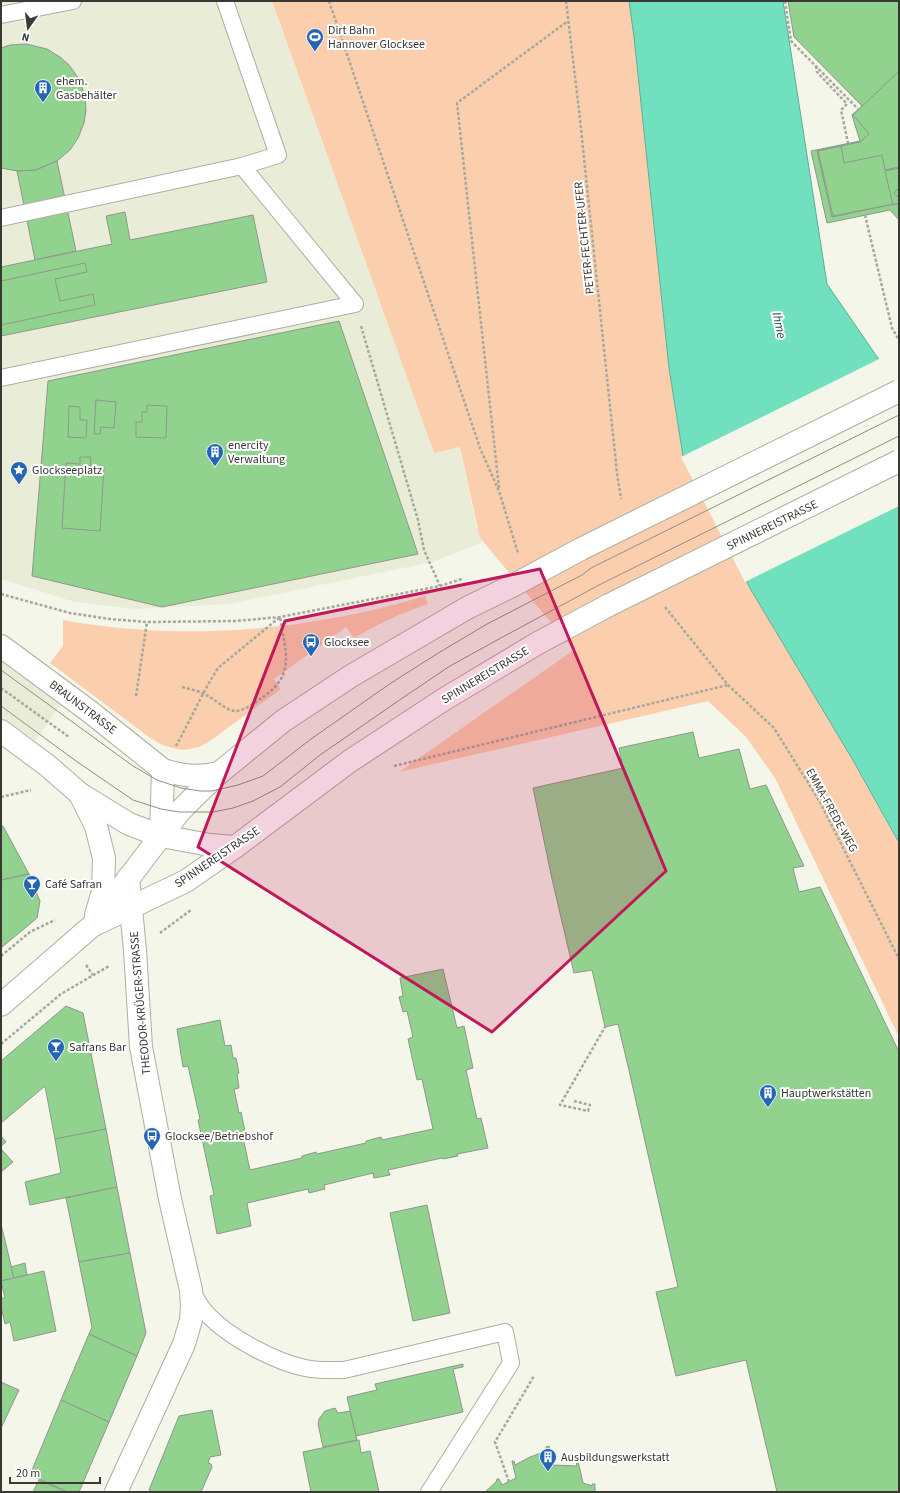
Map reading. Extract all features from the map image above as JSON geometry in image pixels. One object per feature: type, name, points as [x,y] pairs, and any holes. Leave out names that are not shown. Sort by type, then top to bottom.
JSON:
[{"type":"street","points":[[1,1005],[93,925],[179,812],[219,773],[283,720],[351,676],[467,608],[581,549],[899,391]]},
{"type":"street","name":"SPINNEREISTRASSE","points":[[93,925],[186,881],[235,847],[350,761],[443,700],[538,643],[609,605],[899,461]]},
{"type":"street","name":"BRAUNSTRASSE","points":[[1,646],[89,710],[163,770],[177,774],[200,777],[219,773]]},
{"type":"street","points":[[1,731],[48,766],[80,794],[129,824],[161,836],[210,845],[235,847]]},
{"type":"street","points":[[161,836],[163,770]]},
{"type":"street","points":[[80,794],[96,826],[104,858],[103,891],[93,925]]},
{"type":"street","name":"THEODOR-KRÜGER-STRASSE","points":[[116,1492],[184,1344],[192,1306],[191,1290],[170,1199],[144,1067],[128,878]]},
{"type":"lane","points":[[1,15],[72,1]]},
{"type":"lane","points":[[1,218],[242,166],[278,155],[225,1]]},
{"type":"lane","points":[[1,378],[354,304],[242,166]]},
{"type":"lane","points":[[191,1290],[200,1306],[227,1332],[287,1363],[318,1370],[344,1370],[505,1332],[511,1362],[429,1492]]},
{"type":"path","points":[[329,1],[478,441],[499,491],[520,560]]},
{"type":"path","name":"PETER-FECHTER-UFER","points":[[566,1],[579,110],[617,473]]},
{"type":"path","points":[[785,1],[791,41],[858,108]]},
{"type":"path","points":[[499,491],[458,103],[568,21]]},
{"type":"path","points":[[816,65],[817,72],[847,104],[841,110],[848,143]]},
{"type":"path","points":[[865,215],[892,328],[899,340]]},
{"type":"path","points":[[354,304],[418,520],[424,550],[440,586]]},
{"type":"path","points":[[1,594],[70,614],[147,622],[236,621],[280,618],[440,586],[469,576]]},
{"type":"path","points":[[184,731],[218,668],[280,618]]},
{"type":"path","points":[[182,687],[204,694],[228,709],[235,711],[246,708],[274,688],[281,679],[285,670],[286,659],[280,618]]},
{"type":"path","points":[[136,696],[147,622]]},
{"type":"path","name":"EMMA-FREDE-WEG","points":[[678,624],[728,685],[774,728],[824,810],[899,959]]},
{"type":"path","points":[[391,766],[728,685]]},
{"type":"path","points":[[1,688],[69,737]]},
{"type":"path","points":[[1,797],[31,790]]},
{"type":"path","points":[[1,956],[30,932],[53,922],[59,917]]},
{"type":"path","points":[[574,1101],[590,1105],[588,1112],[560,1105],[605,1027]]},
{"type":"path","points":[[509,1482],[495,1442],[534,1376]]},
{"type":"highlighted area","points":[[540,569],[666,871],[492,1032],[198,847],[285,621]]},
{"type":"shaded area","points":[[1,1],[272,1],[434,453],[460,447],[477,528],[480,528],[482,543],[432,562],[228,604],[135,609],[75,602],[1,579]]},
{"type":"shaded area","points":[[272,1],[629,1],[669,368],[683,456],[751,590],[854,762],[899,845],[899,1037],[775,778],[746,737],[708,701],[399,772],[574,650],[480,538],[460,447],[434,453]]},
{"type":"shaded area","points":[[425,596],[428,604],[390,619],[354,638],[346,627],[274,679],[281,689],[207,743],[190,749],[181,750],[162,745],[149,737],[50,663],[63,646],[63,620],[108,627],[153,630],[199,631],[245,629],[291,625],[336,618]]},
{"type":"shaded area","points":[[1,660],[62,703],[35,741],[1,717]]},
{"type":"water","name":"Ihme","points":[[629,1],[783,1],[827,284],[880,361],[899,404],[899,843],[854,762],[751,590],[683,456],[669,368]]},
{"type":"pier","points":[[881,358],[899,399],[899,506],[745,582],[681,457]]},
{"type":"building","points":[[788,1],[899,1],[899,220],[890,210],[827,223],[811,151],[860,141],[852,115],[862,106],[794,37]]},
{"type":"building","name":"ehem. Gasbehälter","points":[[26,44],[47,49],[69,65],[79,79],[85,96],[86,110],[84,123],[78,138],[70,150],[57,161],[36,170],[17,171],[1,168],[1,48],[10,45]]},
{"type":"building","points":[[899,71],[899,203],[832,217],[817,151],[860,142],[869,134],[853,115]]},
{"type":"building","points":[[841,146],[844,163],[882,155],[885,170],[899,167],[899,203],[833,216],[818,151]]},
{"type":"building","points":[[57,161],[76,251],[35,260],[17,171],[36,170]]},
{"type":"building","points":[[899,168],[899,203],[893,205],[885,171]]},
{"type":"building","points":[[899,188],[899,198],[894,193]]},
{"type":"building","points":[[125,212],[130,240],[253,215],[267,282],[1,336],[1,267],[112,244],[106,216]]},
{"type":"building","points":[[85,263],[87,272],[55,279],[60,301],[93,294],[95,305],[1,325],[1,281]]},
{"type":"building","name":"enercity Verwaltung","points":[[339,321],[418,554],[162,607],[32,576],[48,381]]},
{"type":"building","points":[[96,400],[116,402],[114,428],[101,427],[100,434],[94,434]]},
{"type":"building","points":[[147,405],[167,406],[166,438],[136,437],[136,422],[142,422],[142,412],[147,412]]},
{"type":"building","points":[[69,406],[80,407],[80,420],[87,420],[86,438],[68,437]]},
{"type":"building","points":[[80,457],[91,457],[90,466],[104,467],[100,531],[62,528],[66,463],[80,464]]},
{"type":"building","name":"Hauptwerkstätten","points":[[693,732],[699,758],[739,749],[750,789],[766,785],[804,866],[793,868],[799,892],[820,887],[899,1052],[899,1492],[777,1492],[746,1360],[676,1376],[656,1292],[678,1287],[618,1024],[605,1027],[592,970],[574,973],[533,788],[623,768],[619,748]]},
{"type":"building","points":[[1,826],[3,826],[29,874],[1,880]]},
{"type":"building","points":[[29,874],[40,901],[37,918],[1,948],[1,880]]},
{"type":"building","points":[[443,969],[457,1028],[464,1026],[473,1068],[466,1070],[477,1119],[481,1118],[488,1148],[457,1154],[458,1156],[388,1170],[390,1175],[374,1178],[373,1173],[324,1185],[325,1189],[309,1193],[308,1189],[247,1203],[251,1226],[217,1234],[210,1196],[214,1195],[198,1120],[200,1119],[188,1066],[183,1067],[177,1029],[220,1020],[225,1046],[231,1045],[233,1058],[236,1058],[239,1073],[237,1074],[239,1088],[234,1089],[245,1132],[242,1133],[250,1170],[302,1158],[302,1156],[316,1152],[317,1154],[366,1143],[366,1141],[381,1137],[382,1140],[433,1129],[422,1079],[417,1080],[408,1039],[413,1037],[407,1011],[403,1012],[399,997],[403,996],[400,978]]},
{"type":"building","points":[[66,1006],[83,1013],[106,1129],[55,1139],[45,1086],[1,1123],[1,1061]]},
{"type":"building","points":[[106,1129],[117,1187],[30,1205],[25,1182],[61,1173],[55,1139]]},
{"type":"building","points":[[1,1136],[6,1142],[1,1146]]},
{"type":"building","points":[[1,1149],[13,1162],[1,1172]]},
{"type":"building","points":[[117,1187],[130,1253],[79,1262],[66,1198]]},
{"type":"building","points":[[427,1205],[450,1313],[413,1321],[390,1213]]},
{"type":"building","points":[[1,1224],[14,1278],[1,1281]]},
{"type":"building","points":[[130,1253],[146,1333],[137,1356],[89,1334],[92,1327],[79,1262]]},
{"type":"building","points":[[25,1263],[27,1275],[14,1278],[11,1267]]},
{"type":"building","points":[[44,1271],[56,1331],[14,1341],[10,1322],[5,1324],[1,1306],[1,1298],[5,1298],[1,1281]]},
{"type":"building","points":[[89,1334],[137,1356],[109,1422],[61,1400]]},
{"type":"building","points":[[463,1364],[463,1367],[453,1369],[463,1412],[356,1436],[347,1397],[377,1390],[375,1384]]},
{"type":"building","points":[[1,1382],[19,1390],[1,1428]]},
{"type":"building","points":[[61,1400],[109,1422],[79,1492],[68,1492],[30,1475]]},
{"type":"building","points":[[335,1408],[338,1413],[350,1411],[357,1440],[323,1447],[318,1424],[319,1419],[325,1411]]},
{"type":"building","points":[[212,1410],[221,1455],[210,1457],[208,1463],[211,1464],[212,1467],[201,1492],[154,1492],[149,1490],[179,1416]]},
{"type":"building","points":[[359,1440],[361,1453],[370,1451],[379,1492],[311,1492],[303,1452]]},
{"type":"building","name":"Ausbildungswerkstatt","points":[[549,1446],[552,1465],[577,1466],[576,1461],[578,1461],[583,1483],[592,1486],[592,1484],[595,1484],[595,1492],[485,1492],[496,1482],[497,1479],[499,1479],[502,1485],[516,1478],[512,1461],[514,1461],[515,1465],[530,1457],[547,1451],[546,1447]]},
{"type":"building","points":[[39,1480],[67,1492],[33,1492]]},
{"type":"tram line","points":[[1,670],[133,766],[157,780],[181,788],[200,791],[212,791],[238,785],[263,776],[311,739],[391,683],[487,624],[582,575],[591,568],[899,415]]},
{"type":"tram line","points":[[1,706],[76,761],[133,800],[161,809],[179,812],[213,812],[233,808],[253,801],[280,787],[320,755],[450,666],[599,585],[899,436]]},
{"type":"place","name":"Dirt Bahn Hannover Glocksee","points":[[315,52]]},
{"type":"place","name":"ehem. Gasbehälter","points":[[43,103]]},
{"type":"place","name":"enercity Verwaltung","points":[[215,467]]},
{"type":"place","name":"Glockseeplatz","points":[[19,485]]},
{"type":"place","name":"Glocksee","points":[[311,657]]},
{"type":"place","name":"Café Safran","points":[[32,899]]},
{"type":"place","name":"Safrans Bar","points":[[56,1062]]},
{"type":"place","name":"Hauptwerkstätten","points":[[768,1108]]},
{"type":"place","name":"Glocksee/Betriebshof","points":[[152,1151]]},
{"type":"place","name":"Ausbildungswerkstatt","points":[[548,1472]]}]
